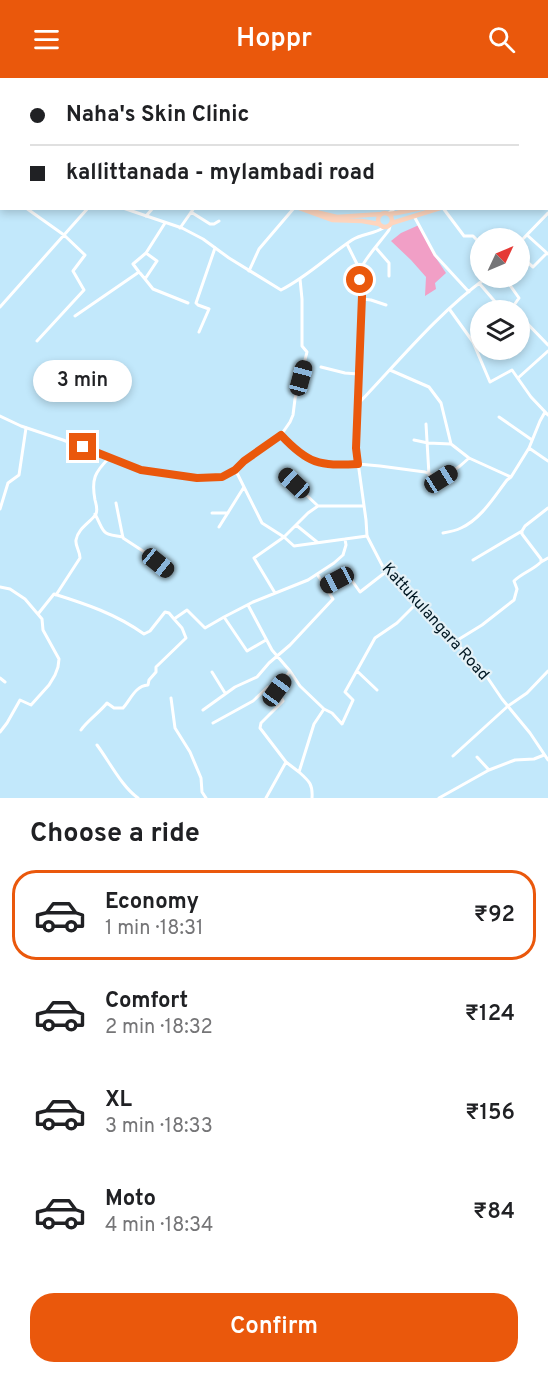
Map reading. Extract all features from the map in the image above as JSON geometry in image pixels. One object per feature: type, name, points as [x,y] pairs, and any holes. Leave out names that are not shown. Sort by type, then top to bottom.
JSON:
[{"type":"main road","points":[[303,210],[332,220],[362,221],[381,226],[434,210]]},
{"type":"main road","points":[[314,210],[337,217],[411,210]]},
{"type":"main road","points":[[381,226],[378,219],[382,214]]},
{"type":"main road","points":[[388,214],[392,217],[391,224]]},
{"type":"street","points":[[29,210],[64,235],[85,255],[73,271],[84,290],[38,341]]},
{"type":"street","points":[[0,307],[86,210]]},
{"type":"street","points":[[129,210],[180,228],[203,239],[281,290],[300,279],[355,238],[378,231],[381,226]]},
{"type":"street","points":[[146,216],[151,210]]},
{"type":"street","points":[[180,228],[193,210],[210,224],[216,224],[219,221]]},
{"type":"street","points":[[249,271],[259,249],[292,210]]},
{"type":"street","points":[[388,214],[393,210]]},
{"type":"street","points":[[443,210],[464,236],[470,236]]},
{"type":"street","points":[[530,232],[548,213]]},
{"type":"street","points":[[414,216],[435,255],[469,292]]},
{"type":"street","points":[[165,223],[146,253],[133,264],[153,290],[188,303]]},
{"type":"street","points":[[360,270],[391,224]]},
{"type":"street","points":[[530,238],[548,254],[533,267],[530,264]]},
{"type":"street","points":[[346,244],[360,270]]},
{"type":"street","points":[[199,332],[209,309],[196,303],[215,248]]},
{"type":"street","points":[[376,248],[389,263],[389,276]]},
{"type":"street","points":[[145,279],[157,261],[146,253]]},
{"type":"street","name":"Kattukulangara Road","points":[[360,270],[362,299],[356,448],[366,520],[366,536],[387,571],[483,671],[548,760]]},
{"type":"street","points":[[75,316],[139,272]]},
{"type":"street","points":[[0,416],[26,428],[141,470],[197,478],[222,477],[235,470],[281,435],[293,416],[306,357],[302,346],[300,279]]},
{"type":"street","points":[[357,405],[473,288]]},
{"type":"street","points":[[483,288],[494,300]]},
{"type":"street","points":[[362,299],[386,305]]},
{"type":"street","points":[[443,533],[459,530],[480,514],[511,477],[529,448],[540,421],[547,413],[531,397],[512,370],[490,382],[473,342],[450,310]]},
{"type":"street","points":[[530,326],[548,345]]},
{"type":"street","points":[[518,378],[548,351]]},
{"type":"street","points":[[321,367],[358,374]]},
{"type":"street","points":[[390,370],[429,387],[441,403],[451,444]]},
{"type":"street","points":[[499,417],[532,440]]},
{"type":"street","points":[[426,424],[429,475]]},
{"type":"street","points":[[0,509],[8,483],[19,475],[26,428]]},
{"type":"street","points":[[281,435],[296,451],[317,462],[425,472],[441,479],[469,458]]},
{"type":"street","points":[[414,440],[451,444],[469,458],[511,477]]},
{"type":"street","points":[[529,448],[548,461]]},
{"type":"street","points":[[109,458],[97,472],[93,489],[97,507],[96,514],[101,529],[106,535],[130,541],[168,570]]},
{"type":"street","points":[[235,470],[261,523],[294,546],[366,536]]},
{"type":"street","points":[[282,472],[318,506]]},
{"type":"street","points":[[219,527],[244,487]]},
{"type":"street","points":[[116,503],[123,538]]},
{"type":"street","points":[[275,593],[254,558],[284,537],[318,506],[363,506]]},
{"type":"street","points":[[473,560],[522,531],[548,508]]},
{"type":"street","points":[[212,513],[228,513]]},
{"type":"street","points":[[38,614],[54,594],[56,595],[80,558],[76,540],[83,526],[96,514]]},
{"type":"street","points":[[296,525],[317,543]]},
{"type":"street","points":[[522,531],[541,562]]},
{"type":"street","points":[[174,619],[187,610],[205,628],[248,605],[308,580],[343,555],[345,539]]},
{"type":"street","points":[[456,642],[514,600],[517,589],[514,581],[548,558]]},
{"type":"street","points":[[325,587],[348,574],[360,592],[387,571]]},
{"type":"street","points":[[203,710],[235,687],[257,677],[333,599],[317,574]]},
{"type":"street","points":[[0,587],[10,589],[25,599],[38,614],[42,619],[43,630],[59,658],[58,667],[49,685],[31,705],[20,700],[0,732]]},
{"type":"street","points":[[56,595],[98,608],[127,622],[144,634],[165,612],[169,613],[182,628],[186,638],[156,667],[156,672],[148,685],[141,686],[134,692],[123,708],[114,708],[107,703],[81,730]]},
{"type":"street","points":[[248,605],[266,640],[300,686],[342,724],[353,700],[345,692],[375,638],[397,623],[417,603]]},
{"type":"street","points":[[224,618],[247,651],[266,640]]},
{"type":"street","points":[[277,690],[291,671]]},
{"type":"street","points":[[357,671],[377,690]]},
{"type":"street","points":[[453,756],[508,706],[528,693],[548,671]]},
{"type":"street","points":[[212,672],[225,694]]},
{"type":"street","points":[[0,678],[4,682]]},
{"type":"street","points":[[213,723],[253,701],[268,687],[277,690],[283,701],[261,723],[260,728],[286,762],[299,772],[313,788],[312,798]]},
{"type":"street","points":[[171,698],[175,728],[190,752],[201,778],[202,792],[206,798]]},
{"type":"street","points":[[299,772],[314,724],[324,709]]},
{"type":"street","points":[[97,745],[133,796],[138,798]]},
{"type":"street","points":[[439,798],[508,762],[534,759],[544,754]]},
{"type":"street","points":[[477,757],[489,771]]},
{"type":"street","points":[[266,798],[286,762]]},
{"type":"shaded area","points":[[419,225],[446,273],[435,283],[436,289],[425,296],[426,277],[391,241],[401,233]]},
{"type":"route","points":[[83,447],[141,470],[197,478],[222,477],[235,470],[281,435],[296,451],[317,462],[334,465],[358,464],[356,448],[362,296],[360,280]]}]
